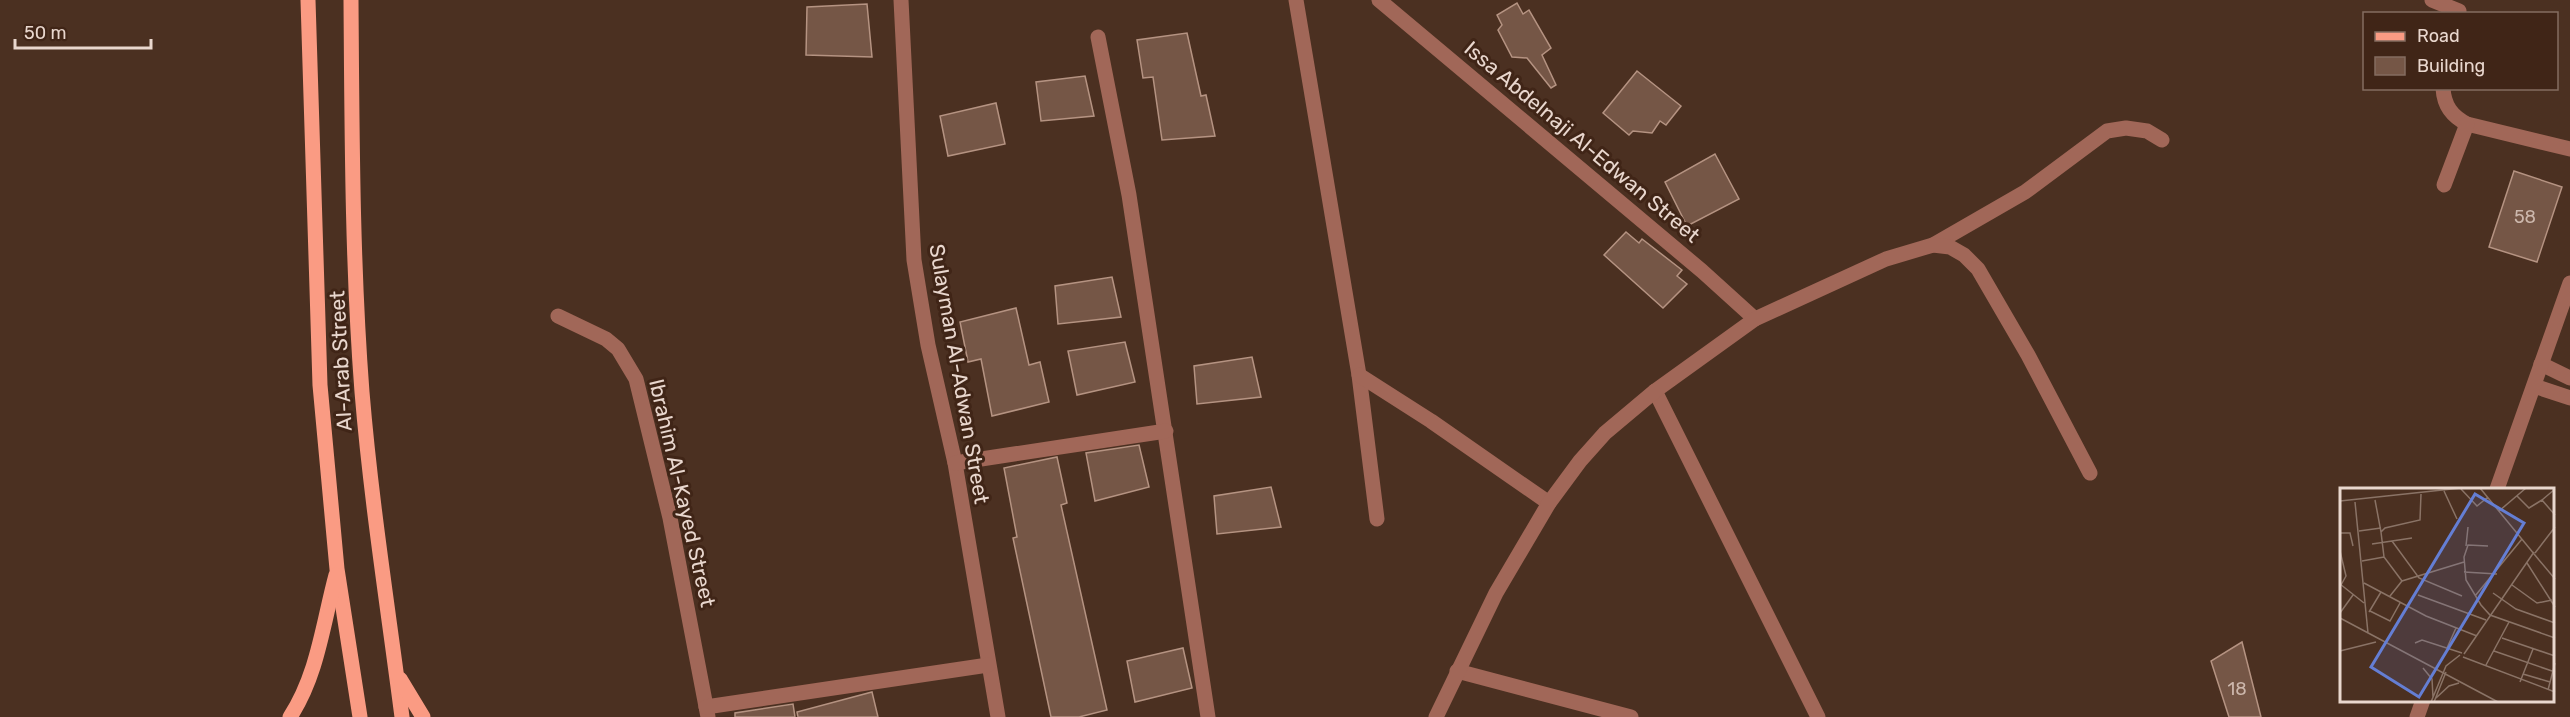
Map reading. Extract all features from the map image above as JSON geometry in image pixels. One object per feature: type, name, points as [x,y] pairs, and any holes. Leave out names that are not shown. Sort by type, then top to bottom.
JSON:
[{"type":"main road","name":"Al-Arab Street","points":[[309,0],[320,385],[337,569],[360,717]]},
{"type":"main road","name":"Al-Arab Street","points":[[351,0],[354,226],[362,389],[381,575],[402,717]]},
{"type":"main road","points":[[290,717],[298,704],[315,662],[337,569]]},
{"type":"main road","points":[[396,673],[423,717]]},
{"type":"street","name":"Sulayman Al-Adwan Street","points":[[901,0],[914,260],[928,345],[955,463],[998,717]]},
{"type":"street","points":[[1296,0],[1359,375],[1377,519]]},
{"type":"street","name":"Issa Abdelnaji Al-Edwan Street","points":[[1379,0],[1702,271],[1755,319]]},
{"type":"street","points":[[2432,0],[2461,8]]},
{"type":"street","points":[[1098,37],[1129,195],[1208,717]]},
{"type":"street","points":[[2443,90],[2444,98],[2454,117],[2467,123],[2570,148]]},
{"type":"street","points":[[2444,185],[2467,123]]},
{"type":"street","points":[[1436,717],[1496,592],[1549,503],[1580,461],[1605,433],[1655,391],[1755,319],[1886,259],[1933,245],[2025,192],[2107,131],[2126,128],[2147,131],[2162,140]]},
{"type":"street","points":[[1933,245],[1950,247],[1964,255],[1978,270],[2028,355],[2090,473]]},
{"type":"street","points":[[2497,488],[2570,283]]},
{"type":"street","name":"Ibrahim Al-Kayed Street","points":[[558,316],[606,339],[618,349],[636,379],[670,518],[707,712]]},
{"type":"street","points":[[2541,364],[2570,378]]},
{"type":"street","points":[[1359,375],[1431,421],[1549,503]]},
{"type":"street","points":[[2534,386],[2570,398]]},
{"type":"street","points":[[1655,391],[1818,717]]},
{"type":"street","points":[[955,463],[1166,431]]},
{"type":"street","points":[[707,712],[988,665]]},
{"type":"street","points":[[1457,671],[1631,717]]},
{"type":"street","points":[[2417,717],[2422,702]]},
{"type":"building","points":[[1517,3],[1523,14],[1529,10],[1551,48],[1542,55],[1556,85],[1551,88],[1527,58],[1512,57],[1498,30],[1502,25],[1497,15]]},
{"type":"building","points":[[867,4],[872,57],[806,55],[807,7]]},
{"type":"building","points":[[1187,33],[1201,96],[1206,95],[1215,136],[1162,140],[1153,77],[1143,78],[1137,40]]},
{"type":"building","points":[[1637,71],[1681,106],[1666,125],[1660,121],[1652,133],[1633,131],[1629,135],[1603,113]]},
{"type":"building","points":[[1085,76],[1094,116],[1041,121],[1036,82]]},
{"type":"building","points":[[996,103],[1005,144],[948,156],[940,116]]},
{"type":"building","points":[[1715,154],[1739,199],[1687,226],[1665,182]]},
{"type":"building","points":[[2514,171],[2562,187],[2537,262],[2489,247]]},
{"type":"building","points":[[1626,232],[1639,243],[1642,239],[1682,270],[1677,276],[1687,284],[1663,308],[1604,255]]},
{"type":"building","points":[[1112,277],[1121,317],[1058,324],[1055,286]]},
{"type":"building","points":[[1016,308],[1029,365],[1040,362],[1049,402],[992,416],[981,359],[968,362],[960,322]]},
{"type":"building","points":[[1125,342],[1135,382],[1077,395],[1068,351]]},
{"type":"building","points":[[1252,357],[1261,397],[1197,404],[1194,366]]},
{"type":"building","points":[[1139,445],[1149,487],[1095,501],[1086,453]]},
{"type":"building","points":[[1057,457],[1067,503],[1061,505],[1107,710],[1079,717],[1051,717],[1013,538],[1017,537],[1004,468]]},
{"type":"building","points":[[1271,487],[1281,527],[1217,534],[1214,496]]},
{"type":"building","points":[[2242,642],[2261,717],[2229,717],[2211,661]]},
{"type":"building","points":[[1183,648],[1192,688],[1135,702],[1127,661]]},
{"type":"building","points":[[872,692],[878,717],[798,717],[797,712]]},
{"type":"building","points":[[793,704],[795,717],[735,717],[735,713]]}]
